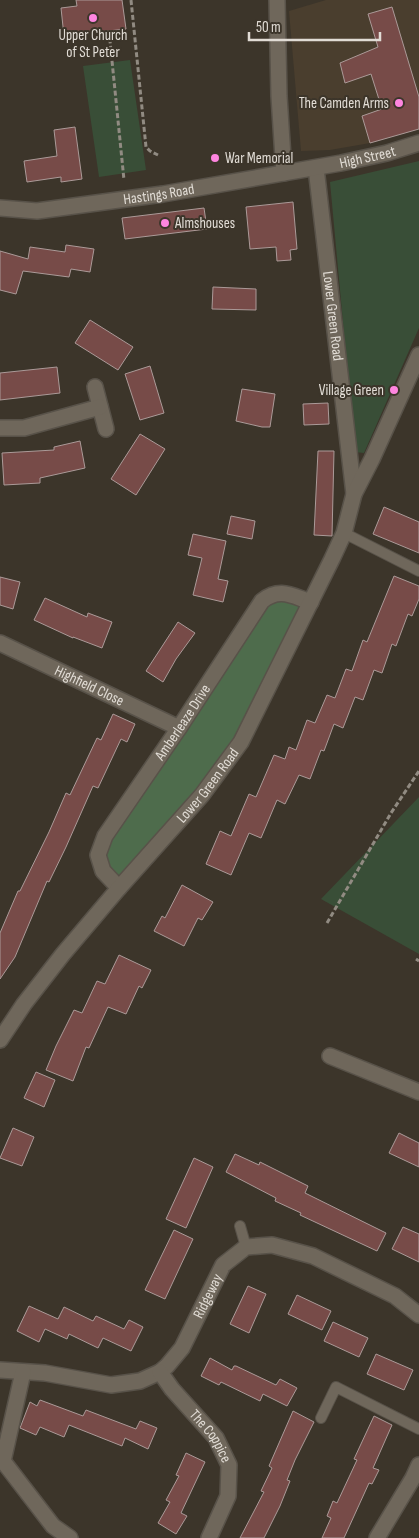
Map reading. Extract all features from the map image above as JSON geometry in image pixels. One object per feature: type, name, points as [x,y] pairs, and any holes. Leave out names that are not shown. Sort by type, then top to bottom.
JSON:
[{"type":"street","points":[[277,0],[278,96],[284,173]]},
{"type":"street","name":"High Street","points":[[316,168],[387,153],[419,143]]},
{"type":"street","name":"Hastings Road","points":[[0,208],[37,211],[90,205],[316,168]]},
{"type":"street","name":"Lower Green Road","points":[[316,168],[354,494]]},
{"type":"street","name":"Lower Green Road","points":[[0,1040],[24,1004],[63,954],[202,794],[241,742],[344,533],[354,494],[419,355]]},
{"type":"street","points":[[95,387],[106,429]]},
{"type":"street","points":[[0,428],[24,428],[100,407]]},
{"type":"street","name":"Amberleaze Drive","points":[[119,888],[103,871],[98,855],[105,836],[179,728],[262,601],[271,595],[281,592],[311,602]]},
{"type":"street","name":"Highfield Close","points":[[0,643],[179,728]]},
{"type":"street","points":[[330,1056],[419,1092]]},
{"type":"street","points":[[246,1247],[272,1245],[313,1256],[395,1296],[419,1315]]},
{"type":"street","name":"Ridgeway","points":[[0,1370],[45,1373],[111,1385],[140,1381],[160,1372],[168,1366],[182,1348],[224,1265],[246,1247]]},
{"type":"street","points":[[23,1372],[3,1460],[52,1526],[70,1538]]},
{"type":"street","name":"The Coppice","points":[[160,1372],[172,1389],[216,1438],[229,1465],[228,1496],[209,1538]]},
{"type":"street","points":[[377,1538],[419,1465]]},
{"type":"lane","points":[[344,533],[419,571]]},
{"type":"lane","points":[[240,1226],[246,1247]]},
{"type":"lane","points":[[321,1418],[336,1387],[419,1429]]},
{"type":"path","points":[[131,0],[146,147],[158,155]]},
{"type":"path","points":[[109,31],[124,180]]},
{"type":"path","points":[[327,923],[391,813],[419,771]]},
{"type":"shaded area","points":[[326,0],[419,0],[419,129],[370,143],[330,150],[301,151],[289,11]]},
{"type":"green space","points":[[130,60],[146,170],[99,177],[83,66]]},
{"type":"green space","name":"Village Green","points":[[419,161],[419,328],[364,453],[355,452],[330,182]]},
{"type":"green space","points":[[271,595],[311,602],[241,742],[119,888],[103,871],[105,836]]},
{"type":"green space","points":[[419,797],[419,954],[321,899]]},
{"type":"building","name":"Upper Church of St Peter","points":[[76,0],[122,0],[126,29],[64,36],[61,8],[77,6]]},
{"type":"building","points":[[392,7],[419,97],[419,129],[370,143],[362,116],[382,109],[371,74],[345,83],[340,63],[378,47],[368,14]]},
{"type":"building","points":[[75,127],[82,179],[61,182],[61,177],[27,182],[24,161],[57,156],[54,130]]},
{"type":"building","points":[[293,202],[297,249],[290,250],[291,260],[277,261],[276,247],[250,249],[246,207]]},
{"type":"building","name":"Almshouses","points":[[204,208],[207,229],[125,239],[122,218]]},
{"type":"building","points":[[66,245],[94,249],[90,272],[71,269],[69,277],[23,271],[16,294],[0,290],[0,251],[28,259],[30,247],[65,252]]},
{"type":"building","points":[[213,287],[256,289],[256,310],[212,309]]},
{"type":"building","points":[[90,320],[133,347],[118,370],[75,343]]},
{"type":"building","points":[[150,366],[164,413],[140,420],[125,374]]},
{"type":"building","points":[[57,367],[60,393],[0,400],[0,373]]},
{"type":"building","points":[[242,389],[275,394],[270,427],[236,421]]},
{"type":"building","points":[[328,403],[329,424],[304,425],[303,404]]},
{"type":"building","points":[[140,434],[165,449],[136,495],[111,479]]},
{"type":"building","points":[[80,441],[85,468],[40,478],[40,483],[4,485],[2,453],[54,450],[54,447]]},
{"type":"building","points":[[318,451],[334,451],[332,536],[314,535]]},
{"type":"building","points":[[384,507],[419,522],[419,553],[373,534]]},
{"type":"building","points":[[231,516],[255,521],[252,539],[227,534]]},
{"type":"building","points":[[193,534],[226,541],[218,579],[228,581],[223,602],[193,595],[202,558],[188,555]]},
{"type":"building","points":[[394,576],[419,586],[419,599],[412,616],[408,614],[396,646],[392,644],[382,673],[374,670],[363,700],[355,697],[343,728],[334,724],[324,751],[321,750],[310,779],[299,775],[285,804],[277,800],[261,838],[249,833],[231,875],[206,864],[220,831],[231,836],[249,794],[256,797],[274,755],[285,759],[289,747],[296,750],[307,720],[315,723],[327,695],[335,698],[346,669],[352,671],[363,640],[367,642]]},
{"type":"building","points":[[0,577],[20,582],[13,609],[0,605]]},
{"type":"building","points":[[45,598],[87,617],[88,613],[112,622],[102,648],[73,638],[34,620]]},
{"type":"building","points":[[178,622],[195,633],[176,659],[163,682],[146,671]]},
{"type":"building","points":[[113,714],[135,724],[127,742],[121,739],[98,788],[93,786],[66,847],[49,882],[47,881],[15,957],[0,979],[0,933],[18,891],[20,891],[49,832],[66,793],[70,795],[97,738],[101,740]]},
{"type":"building","points":[[182,885],[213,902],[202,920],[198,918],[184,946],[154,931],[162,916],[165,918]]},
{"type":"building","points":[[119,955],[151,970],[142,988],[139,986],[126,1014],[108,1007],[89,1048],[86,1047],[73,1081],[46,1070],[74,1010],[82,1013],[97,981],[105,984]]},
{"type":"building","points":[[36,1072],[55,1080],[44,1107],[24,1098]]},
{"type":"building","points":[[13,1128],[34,1137],[22,1166],[0,1158]]},
{"type":"building","points":[[399,1133],[419,1143],[419,1167],[389,1153]]},
{"type":"building","points":[[235,1154],[259,1165],[260,1162],[308,1186],[305,1193],[386,1233],[377,1251],[300,1215],[301,1213],[275,1201],[276,1198],[226,1172]]},
{"type":"building","points":[[194,1158],[213,1167],[186,1228],[166,1219]]},
{"type":"building","points":[[403,1227],[419,1234],[419,1262],[392,1249]]},
{"type":"building","points":[[174,1230],[193,1239],[165,1299],[145,1290]]},
{"type":"building","points":[[248,1286],[266,1294],[249,1333],[230,1324]]},
{"type":"building","points":[[297,1295],[331,1311],[322,1330],[288,1314]]},
{"type":"building","points":[[29,1306],[58,1319],[64,1307],[93,1321],[96,1316],[124,1329],[129,1320],[143,1327],[131,1351],[103,1338],[98,1348],[69,1334],[67,1339],[45,1329],[39,1342],[17,1331]]},
{"type":"building","points":[[333,1322],[368,1338],[359,1357],[324,1341]]},
{"type":"building","points":[[376,1354],[413,1370],[404,1390],[367,1374]]},
{"type":"building","points":[[210,1358],[232,1370],[236,1366],[276,1385],[280,1379],[297,1388],[287,1406],[263,1394],[260,1401],[221,1382],[219,1385],[201,1376]]},
{"type":"building","points":[[40,1400],[83,1416],[86,1410],[136,1429],[140,1421],[157,1428],[148,1449],[125,1438],[122,1446],[69,1425],[64,1437],[40,1427],[36,1435],[20,1428],[30,1402],[37,1406]]},
{"type":"building","points":[[293,1411],[314,1422],[295,1460],[287,1480],[290,1481],[280,1506],[264,1538],[240,1538],[264,1492],[261,1491],[272,1468],[269,1466]]},
{"type":"building","points":[[374,1416],[392,1425],[373,1468],[379,1470],[372,1484],[369,1483],[344,1538],[322,1538],[331,1518],[327,1516],[333,1501],[337,1503],[357,1460],[354,1459]]},
{"type":"building","points":[[186,1453],[205,1462],[181,1513],[187,1516],[176,1534],[158,1523],[170,1502],[166,1500],[179,1476],[176,1475]]},
{"type":"place","name":"Upper Church of St Peter","points":[[93,18]]},
{"type":"place","name":"The Camden Arms","points":[[399,103]]},
{"type":"place","name":"War Memorial","points":[[215,158]]},
{"type":"place","name":"Almshouses","points":[[165,223]]},
{"type":"place","name":"Village Green","points":[[394,390]]}]
